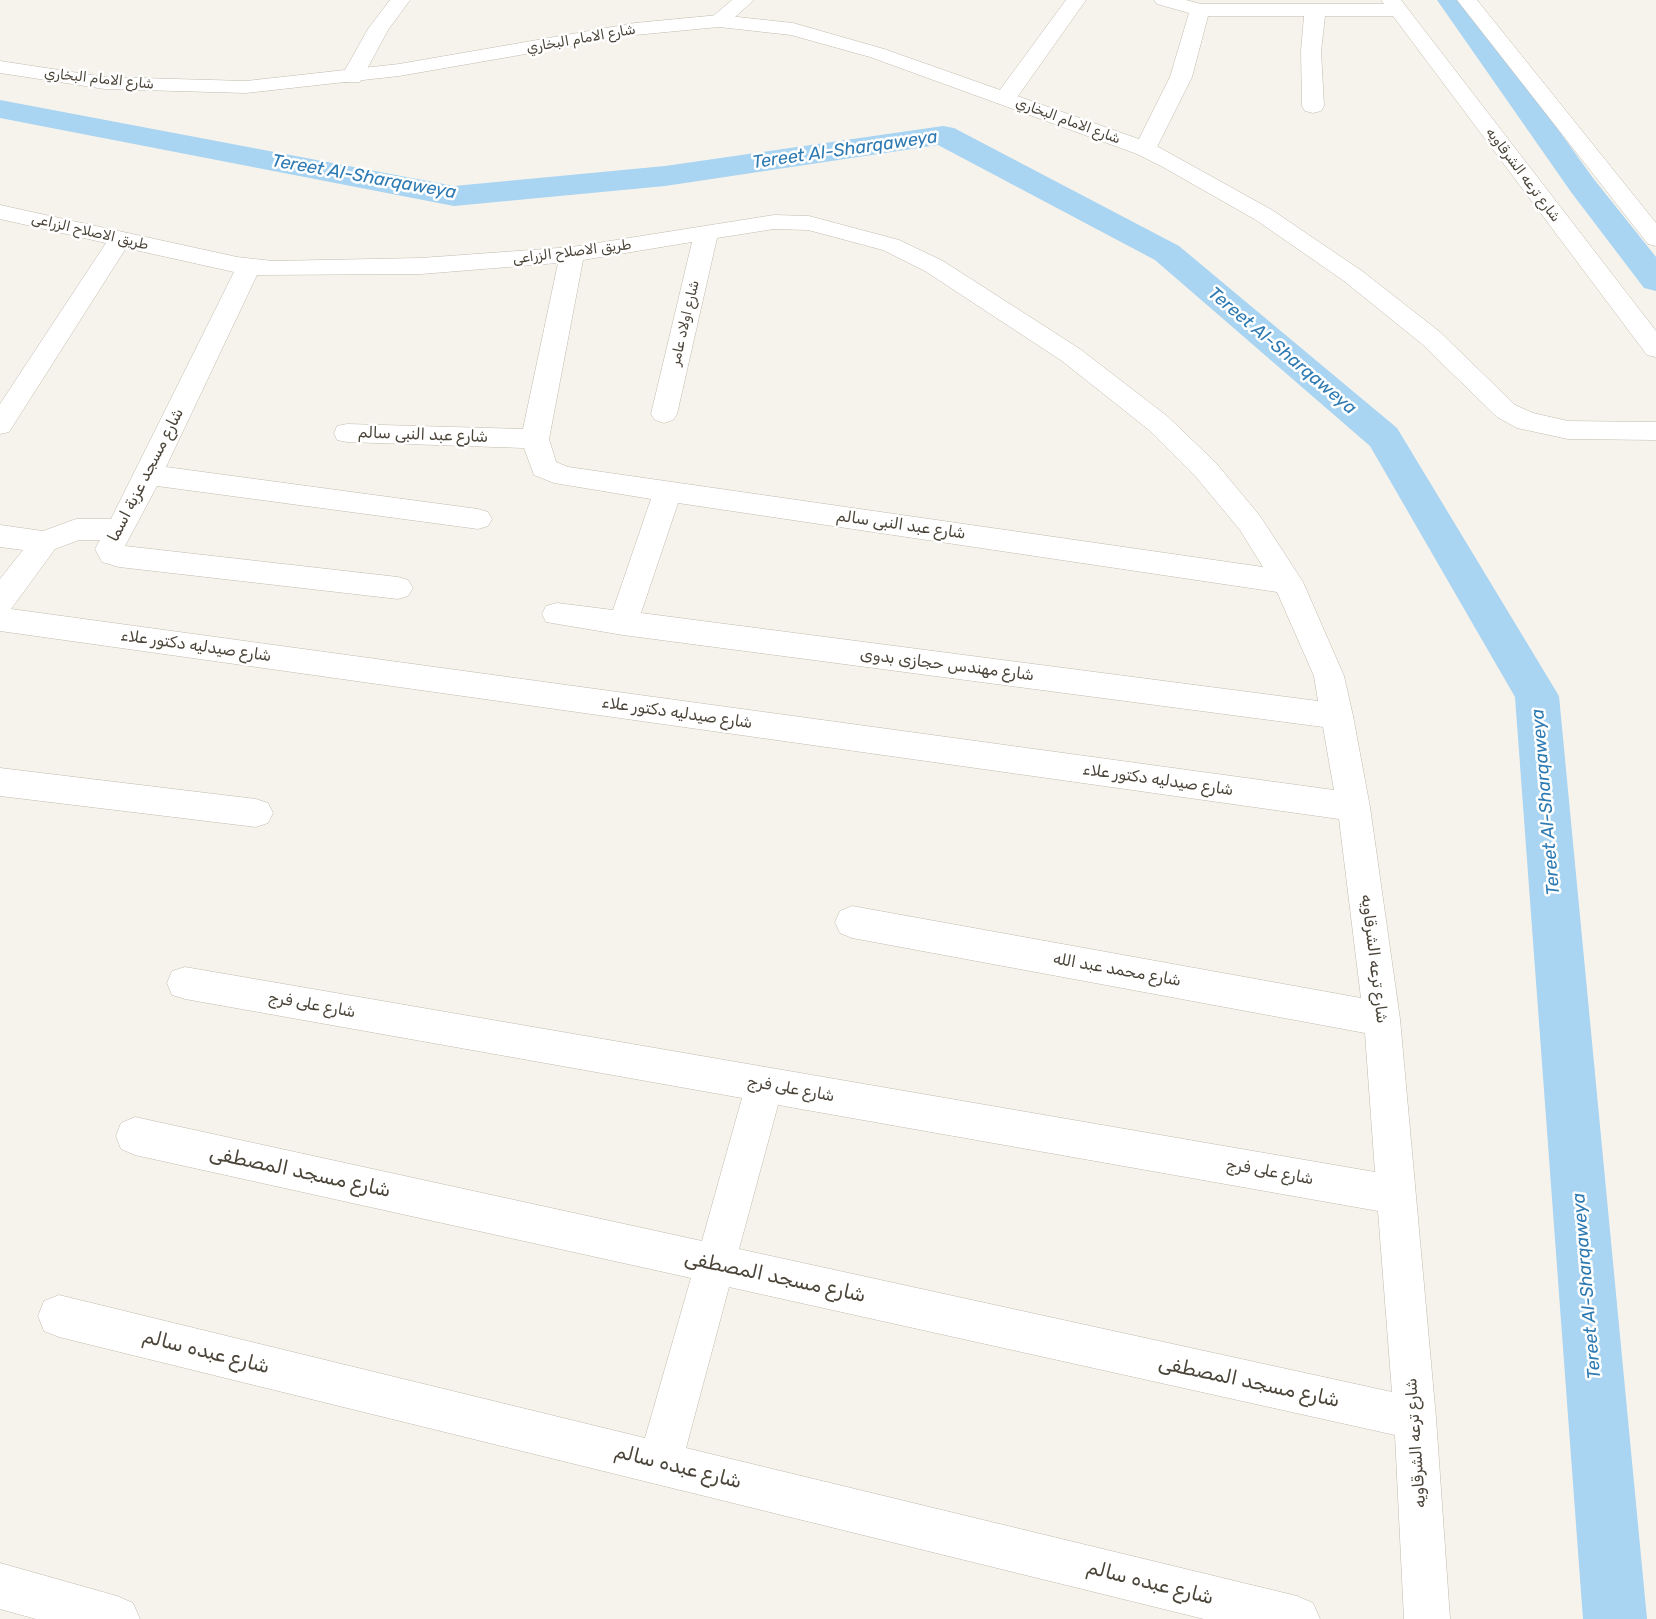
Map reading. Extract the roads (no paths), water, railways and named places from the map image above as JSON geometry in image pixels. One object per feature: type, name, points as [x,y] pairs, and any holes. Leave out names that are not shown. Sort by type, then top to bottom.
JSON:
[{"type":"street","points":[[352,77],[378,29],[400,0]]},
{"type":"street","points":[[719,21],[744,0]]},
{"type":"street","points":[[1005,98],[1076,0]]},
{"type":"street","points":[[1164,0],[1200,10],[1315,10],[1395,5]]},
{"type":"street","points":[[1467,0],[1656,239]]},
{"type":"street","name":"شارع ترعه الشرقاويه","points":[[1395,5],[1656,349]]},
{"type":"street","points":[[1146,148],[1181,77],[1200,10]]},
{"type":"street","points":[[1313,106],[1311,51],[1315,10]]},
{"type":"street","name":"شارع الامام البخاري","points":[[0,67],[105,83],[246,87],[352,77],[635,29],[719,21],[794,29],[877,53],[1146,148],[1264,214],[1353,276],[1431,338],[1506,411],[1526,421],[1568,430],[1656,431]]},
{"type":"street","name":"طريق الاصلاح الزراعى","points":[[0,212],[249,266],[273,269],[421,266],[572,254],[774,222],[809,223],[891,245],[934,266],[1071,355],[1105,381]]},
{"type":"street","name":"شارع اولاد عامر","points":[[664,414],[706,232]]},
{"type":"street","points":[[3,415],[120,239]]},
{"type":"street","name":"شارع عبد النبى سالم","points":[[572,254],[535,439],[544,468],[564,476],[1288,582]]},
{"type":"street","name":"شارع مسجد عزبة اسما","points":[[249,266],[149,475],[108,549],[112,554],[119,556],[398,588]]},
{"type":"street","name":"شارع ترعه الشرقاويه","points":[[1105,381],[1158,423],[1206,470],[1250,523],[1288,582],[1329,676],[1354,807],[1382,1019],[1415,1418],[1427,1619]]},
{"type":"street","name":"شارع عبد النبى سالم","points":[[346,433],[535,439]]},
{"type":"street","points":[[149,475],[478,519]]},
{"type":"street","points":[[623,623],[668,490]]},
{"type":"street","points":[[0,601],[45,542],[76,529],[118,530]]},
{"type":"street","points":[[0,536],[45,542]]},
{"type":"street","name":"شارع مهندس حجازى بدوى","points":[[557,614],[1337,716]]},
{"type":"street","name":"شارع صيدليه دكتور علاء","points":[[0,619],[1354,807]]},
{"type":"street","points":[[0,782],[256,813]]},
{"type":"street","name":"شارع محمد عبد الله","points":[[852,922],[1382,1019]]},
{"type":"street","name":"شارع على فرج","points":[[185,983],[1397,1194]]},
{"type":"street","points":[[660,1463],[765,1084]]},
{"type":"street","name":"شارع مسجد المصطفى","points":[[135,1136],[1415,1418]]},
{"type":"street","name":"شارع عبده سالم","points":[[58,1316],[1297,1619]]},
{"type":"street","points":[[0,1586],[117,1619]]},
{"type":"waterway","points":[[1451,0],[1582,185],[1656,280]]},
{"type":"waterway","name":"Tereet Al-Sharqaweya","points":[[0,109],[454,196],[665,176],[943,135],[1167,253],[1384,437],[1537,696],[1615,1619]]}]
